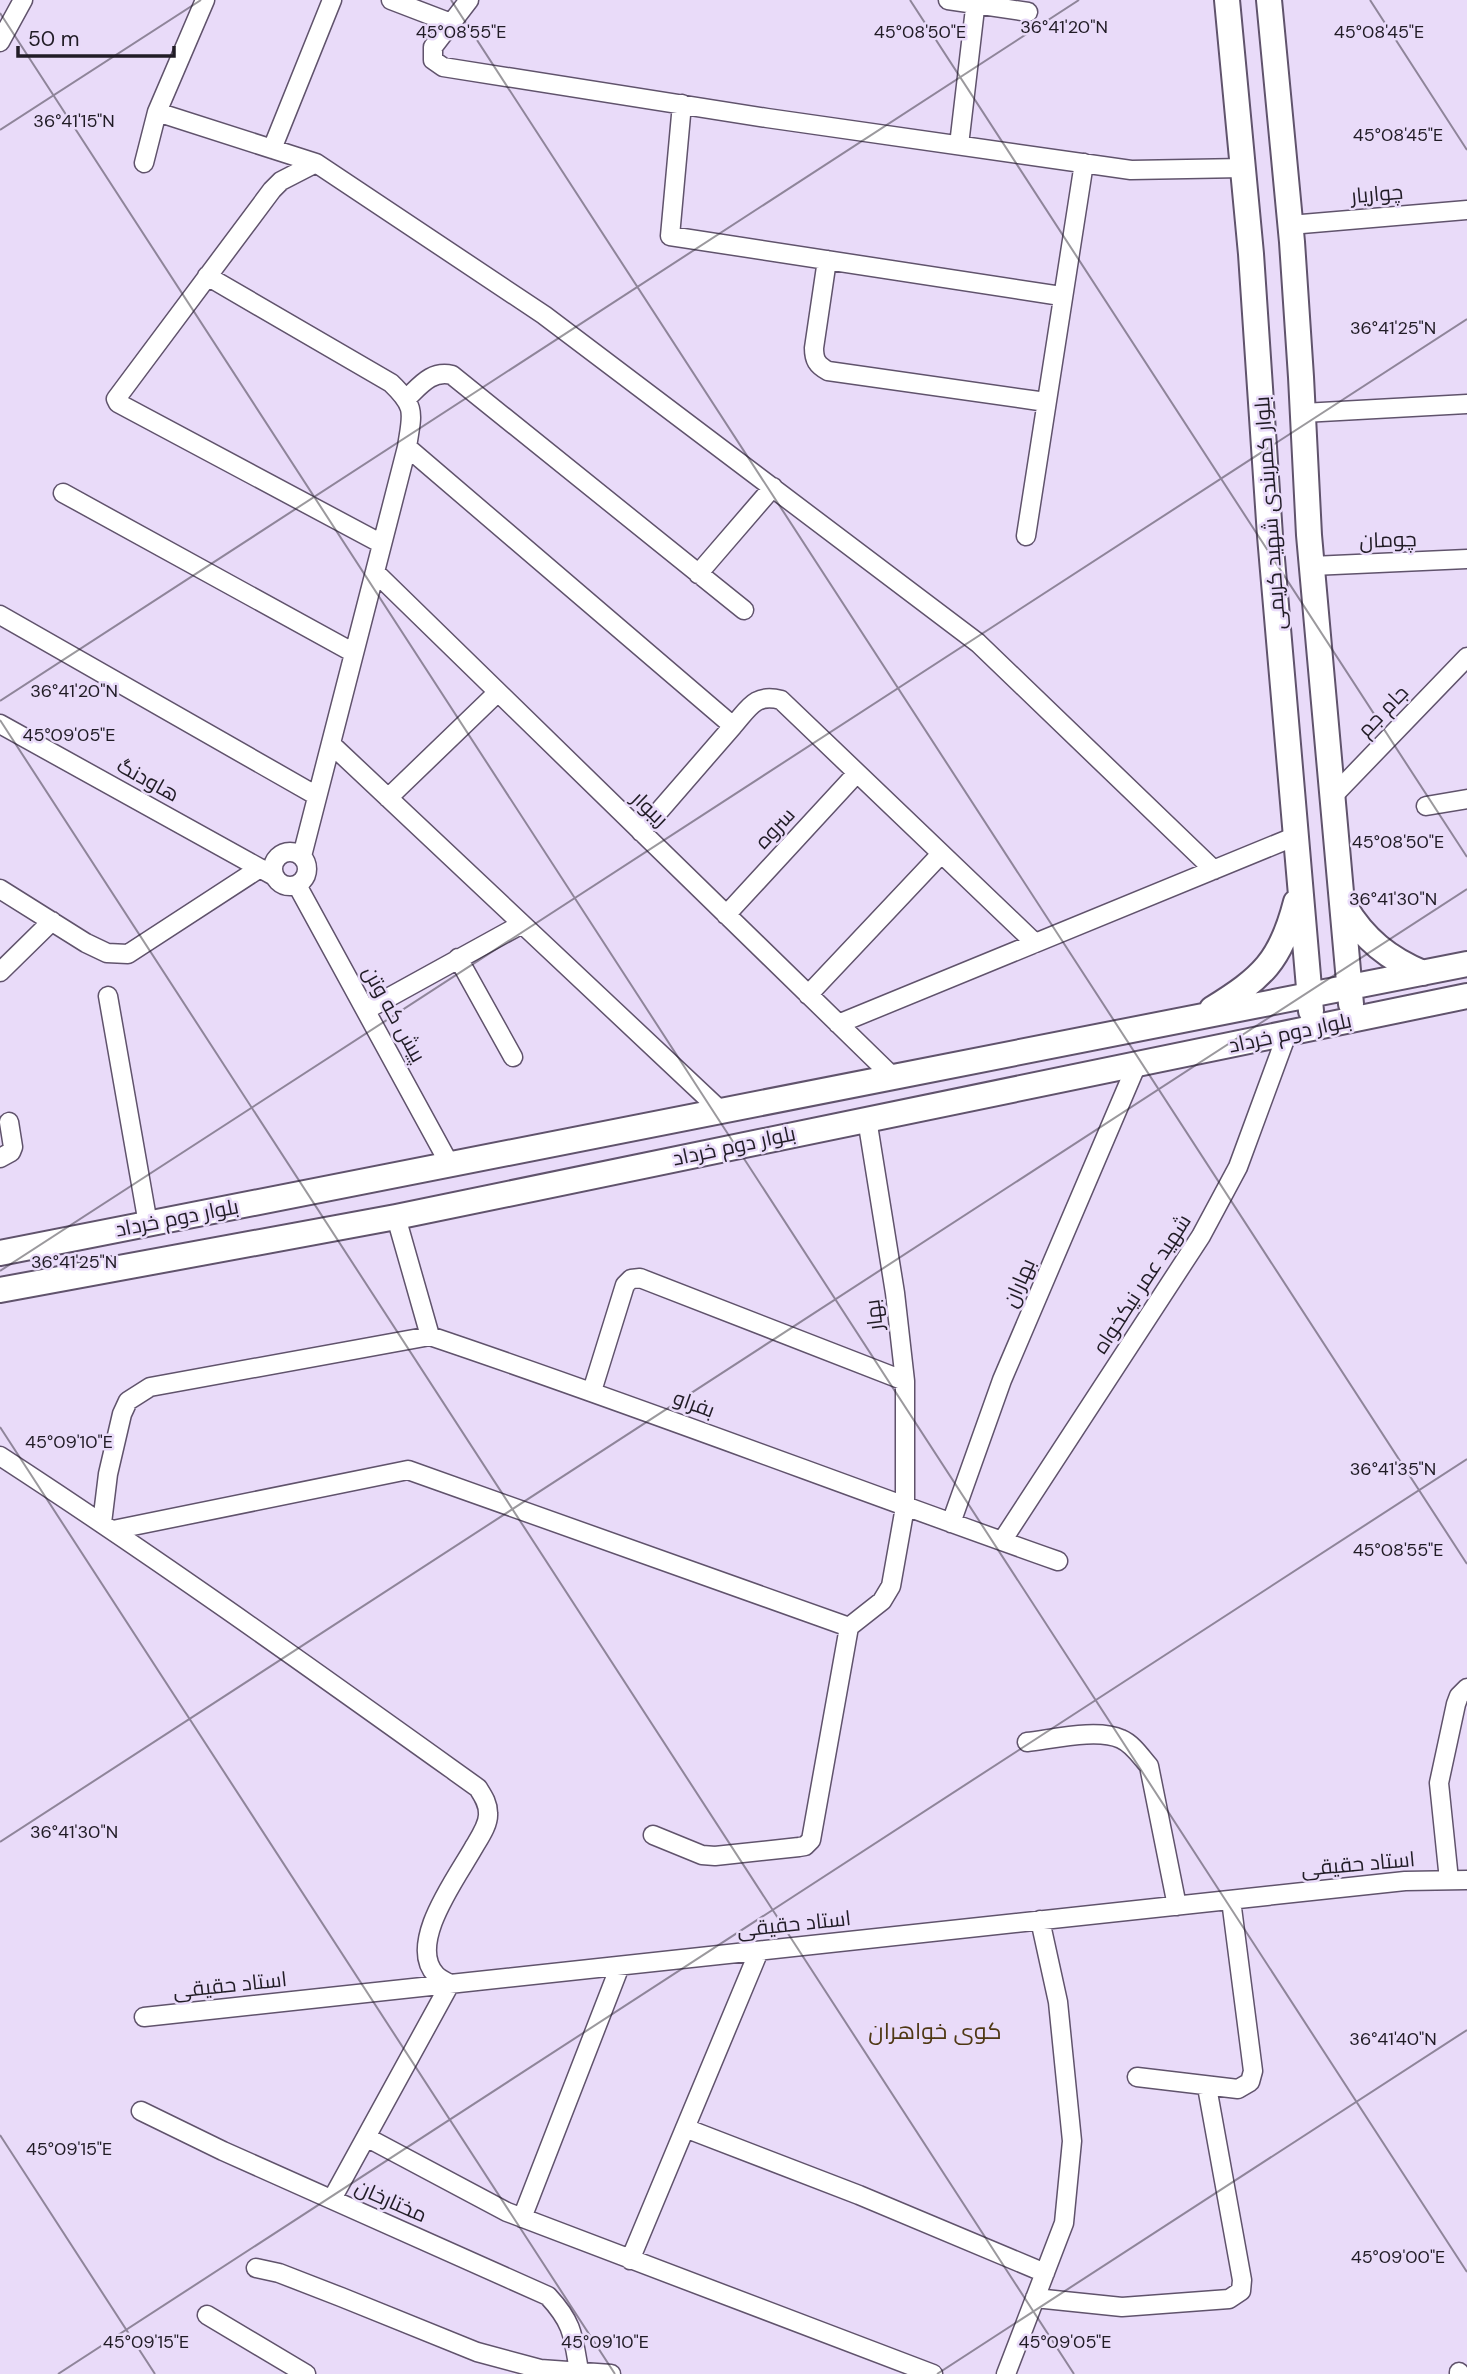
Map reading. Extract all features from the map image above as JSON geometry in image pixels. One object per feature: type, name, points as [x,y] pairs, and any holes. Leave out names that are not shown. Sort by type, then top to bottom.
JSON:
[{"type":"street","points":[[0,43],[23,0]]},
{"type":"street","points":[[144,163],[157,112],[205,0]]},
{"type":"street","points":[[272,149],[332,0]]},
{"type":"street","points":[[391,0],[452,23]]},
{"type":"street","points":[[469,0],[433,47],[433,60],[443,67],[1132,170],[1243,168]]},
{"type":"street","points":[[948,0],[976,2],[1028,12]]},
{"type":"street","name":"بلوار کمربندی شهید کریمی","points":[[1227,0],[1312,1027]]},
{"type":"street","name":"بلوار کمربندی شهید کریمی","points":[[1269,0],[1290,225],[1312,566],[1352,1019]]},
{"type":"street","points":[[959,145],[976,2]]},
{"type":"street","points":[[682,104],[670,236],[1062,296]]},
{"type":"street","points":[[157,112],[316,163],[544,316],[978,643],[1214,870]]},
{"type":"street","points":[[316,163],[281,181],[272,190],[116,399],[118,403],[382,544]]},
{"type":"street","points":[[1026,536],[1084,163]]},
{"type":"street","name":"چواریار","points":[[1290,225],[1467,210]]},
{"type":"street","points":[[827,260],[814,348],[814,358],[818,366],[828,371],[1046,402]]},
{"type":"street","points":[[207,276],[391,383],[410,404],[412,423],[302,856],[307,868],[306,875],[297,885],[284,885],[267,872]]},
{"type":"street","points":[[406,399],[432,375],[452,375],[744,610]]},
{"type":"street","points":[[1303,413],[1467,404]]},
{"type":"street","points":[[407,447],[733,726]]},
{"type":"street","points":[[698,574],[773,487]]},
{"type":"street","points":[[63,493],[354,653]]},
{"type":"street","name":"چومان","points":[[1312,566],[1467,559]]},
{"type":"street","name":"ریبوار","points":[[375,572],[893,1077]]},
{"type":"street","points":[[0,615],[317,796]]},
{"type":"street","name":"جام جم","points":[[1333,796],[1467,657]]},
{"type":"street","points":[[388,798],[498,692]]},
{"type":"street","points":[[641,832],[733,726],[759,699],[767,696],[781,700],[1035,943]]},
{"type":"street","name":"هاودنگ","points":[[0,724],[267,872]]},
{"type":"street","points":[[331,744],[721,1111]]},
{"type":"street","name":"سروه","points":[[726,915],[857,773]]},
{"type":"street","points":[[1426,806],[1467,799]]},
{"type":"street","points":[[838,1024],[1296,836]]},
{"type":"street","points":[[0,889],[86,943],[107,953],[128,954],[267,872],[283,853],[302,856]]},
{"type":"street","points":[[807,995],[941,854]]},
{"type":"street","name":"پیش که وتن","points":[[297,885],[450,1165]]},
{"type":"street","points":[[1198,1018],[1238,993],[1267,966],[1285,942],[1300,888]]},
{"type":"street","points":[[1342,903],[1361,933],[1399,963],[1423,973]]},
{"type":"street","points":[[0,972],[52,921]]},
{"type":"street","points":[[366,1010],[522,924]]},
{"type":"street","points":[[458,958],[513,1056]]},
{"type":"street","name":"بلوار دوم خرداد","points":[[0,1253],[1467,964]]},
{"type":"street","points":[[108,996],[148,1224]]},
{"type":"street","name":"بلوار دوم خرداد","points":[[0,1290],[396,1217],[1467,996]]},
{"type":"street","name":"شهید عمر نیکخواه","points":[[1002,1541],[1201,1236],[1238,1167],[1287,1034]]},
{"type":"street","name":"بهاران","points":[[951,1523],[1002,1380],[1138,1064]]},
{"type":"street","name":"بهار","points":[[849,1627],[882,1601],[891,1586],[905,1507],[905,1381],[895,1293],[867,1119]]},
{"type":"street","points":[[0,1158],[11,1152],[13,1147],[9,1122]]},
{"type":"street","points":[[108,1526],[108,1475],[122,1414],[128,1401],[138,1393],[150,1387],[430,1336],[396,1217]]},
{"type":"street","points":[[592,1391],[625,1284],[631,1279],[640,1278],[905,1381]]},
{"type":"street","name":"بفراو","points":[[430,1336],[592,1391],[1058,1561]]},
{"type":"street","points":[[0,1456],[108,1526],[478,1788],[486,1800],[489,1815],[482,1833],[437,1912],[426,1941],[428,1961],[435,1974],[450,1984],[332,2199]]},
{"type":"street","points":[[108,1526],[408,1469],[849,1627],[811,1840],[805,1846],[715,1856],[702,1855],[653,1835]]},
{"type":"street","points":[[1458,1880],[1439,1783],[1456,1704],[1467,1688]]},
{"type":"street","points":[[1027,1742],[1101,1734],[1122,1739],[1136,1750],[1149,1766],[1177,1906]]},
{"type":"street","name":"استاد حقیقی","points":[[144,2017],[1405,1881],[1458,1880]]},
{"type":"street","points":[[1137,2077],[1238,2089],[1250,2082],[1254,2071],[1231,1900]]},
{"type":"street","points":[[1006,2374],[1063,2223],[1072,2141],[1058,2002],[1040,1920]]},
{"type":"street","points":[[630,2260],[759,1951]]},
{"type":"street","points":[[522,2218],[620,1966]]},
{"type":"street","points":[[1035,2298],[1122,2307],[1228,2299],[1241,2291],[1242,2280],[1207,2087]]},
{"type":"street","name":"مختارخان","points":[[141,2111],[223,2151],[548,2295],[565,2314],[579,2371]]},
{"type":"street","points":[[685,2128],[859,2195],[1045,2273]]},
{"type":"street","points":[[366,2137],[507,2212],[933,2374]]},
{"type":"street","points":[[256,2267],[279,2273],[477,2352],[540,2369],[611,2374]]},
{"type":"street","points":[[207,2315],[306,2374]]},
{"type":"district","name":"کوی خواهران","points":[[935,2031]]}]
